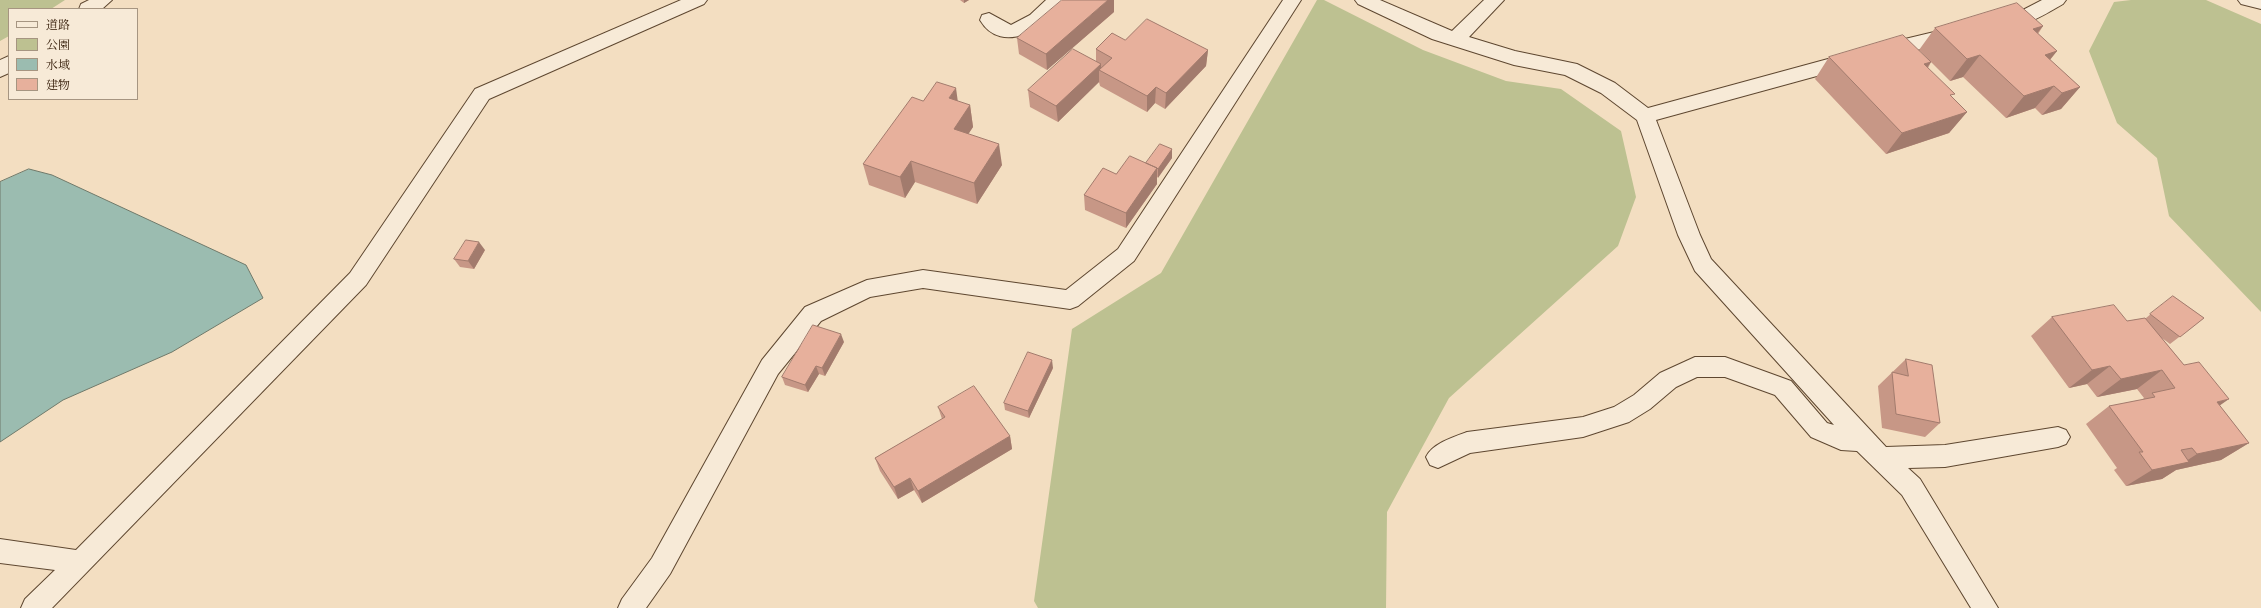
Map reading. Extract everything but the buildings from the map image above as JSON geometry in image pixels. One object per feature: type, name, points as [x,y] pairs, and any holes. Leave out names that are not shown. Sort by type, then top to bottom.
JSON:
[{"type":"street","points":[[90,8],[103,0]]},
{"type":"street","points":[[34,608],[81,562],[358,279],[482,94],[698,0]]},
{"type":"street","points":[[989,20],[994,25],[1011,32],[1035,23],[1051,8],[1056,0]]},
{"type":"street","points":[[631,608],[661,566],[770,367],[813,314],[867,289],[923,279],[1070,300],[1126,255],[1292,0]]},
{"type":"street","points":[[1364,0],[1455,39],[1514,58],[1570,69],[1608,88],[1645,116],[1689,235],[1703,265],[1863,441],[1911,487],[1985,608]]},
{"type":"street","points":[[1455,39],[1494,0]]},
{"type":"street","points":[[1645,116],[1919,42],[2025,17],[2057,0]]},
{"type":"street","points":[[2247,0],[2261,3]]},
{"type":"street","points":[[1438,457],[1467,443],[1583,427],[1621,415],[1642,402],[1668,380],[1695,368],[1725,367],[1783,388],[1819,430],[1841,439],[1863,441]]},
{"type":"street","points":[[1882,458],[1945,456],[2058,437]]},
{"type":"street","points":[[0,551],[81,562]]},
{"type":"green space","points":[[0,0],[65,0],[53,8],[8,8],[8,37],[0,41]]},
{"type":"green space","points":[[1317,0],[1324,0],[1423,50],[1506,81],[1561,89],[1621,131],[1636,197],[1618,246],[1449,398],[1387,512],[1386,608],[1038,608],[1034,601],[1072,329],[1161,273]]},
{"type":"green space","points":[[2131,0],[2206,0],[2261,24],[2261,312],[2169,216],[2157,158],[2117,123],[2089,51],[2114,2]]},
{"type":"water","points":[[29,169],[52,175],[246,265],[263,298],[172,352],[63,400],[0,442],[0,182]]}]
